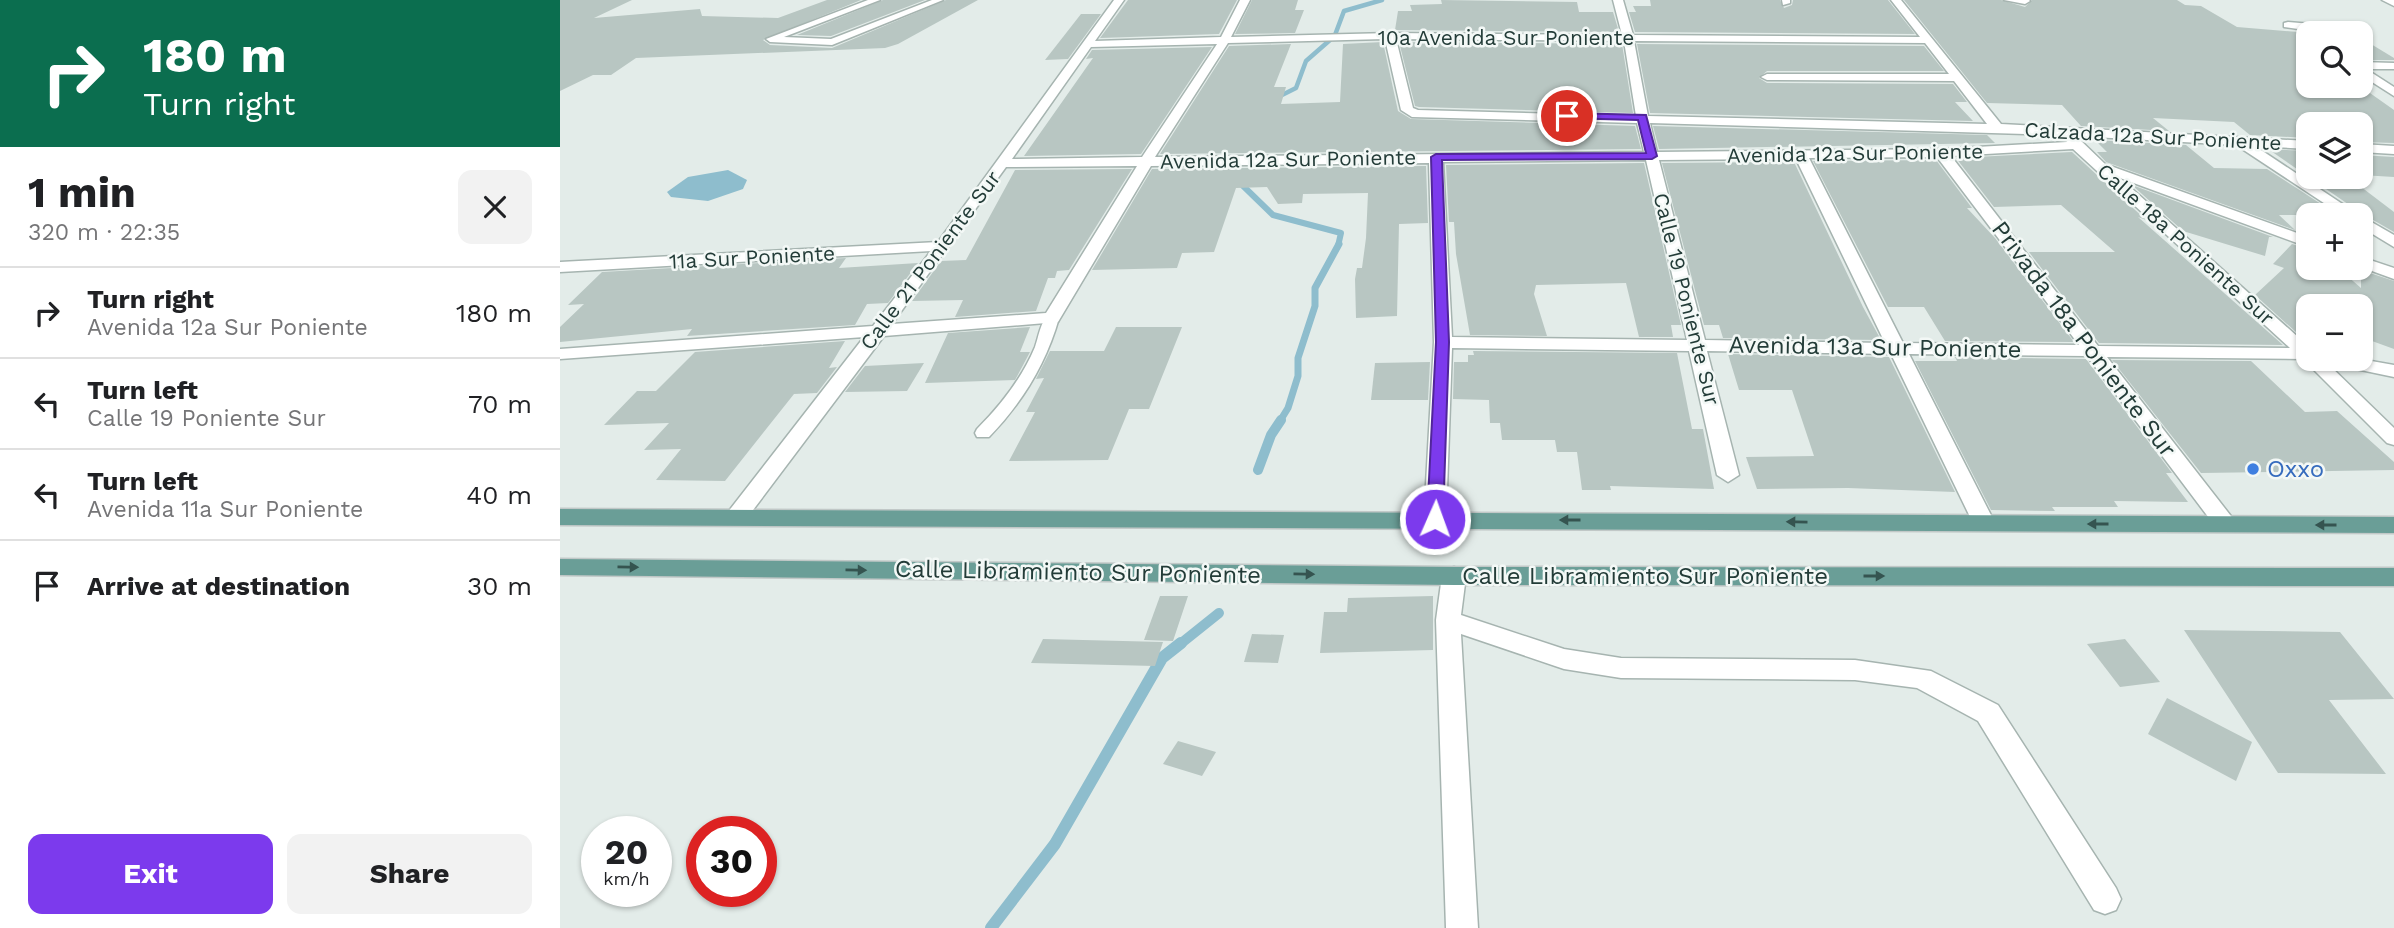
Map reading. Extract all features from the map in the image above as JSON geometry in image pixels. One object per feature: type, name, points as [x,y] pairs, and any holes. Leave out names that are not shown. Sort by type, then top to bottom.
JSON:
[{"type":"main road","points":[[560,508],[707,517]]},
{"type":"main road","points":[[560,517],[2394,525]]},
{"type":"main road","name":"Calle Libramiento Sur Poniente","points":[[560,567],[1454,576],[2394,577]]},
{"type":"street","name":"Calle 21 Poniente Sur","points":[[736,517],[943,246],[1119,0]]},
{"type":"street","points":[[560,354],[1052,318],[1147,160],[1224,41],[1245,0]]},
{"type":"street","name":"Calle 19 Poniente Sur","points":[[1618,0],[1628,36],[1642,117],[1699,344],[1728,475]]},
{"type":"street","points":[[1896,0],[1997,128]]},
{"type":"street","points":[[2009,0],[2021,3],[2023,0]]},
{"type":"street","points":[[2387,0],[2394,3]]},
{"type":"street","name":"10a Avenida Sur Poniente","points":[[1086,44],[1390,36],[1927,40]]},
{"type":"street","name":"Calzada 12a Sur Poniente","points":[[1390,36],[1409,113],[1997,128],[2296,144]]},
{"type":"street","points":[[2374,66],[2394,66]]},
{"type":"street","points":[[2374,66],[2394,78]]},
{"type":"street","points":[[1767,77],[1957,78]]},
{"type":"street","points":[[2373,77],[2394,92]]},
{"type":"street","name":"Calle 18a Poniente Sur","points":[[2066,131],[2076,145],[2296,343]]},
{"type":"street","points":[[2237,140],[2334,203]]},
{"type":"street","name":"Avenida 12a Sur Poniente","points":[[1003,163],[1941,153],[2076,145]]},
{"type":"street","points":[[2373,149],[2394,150]]},
{"type":"street","name":"Privada 18a Poniente Sur","points":[[1941,153],[2226,525]]},
{"type":"street","points":[[1801,155],[1984,523]]},
{"type":"street","points":[[1435,519],[1443,342],[1436,157]]},
{"type":"street","points":[[2098,165],[2296,238]]},
{"type":"street","points":[[2373,229],[2394,242]]},
{"type":"street","name":"11a Sur Poniente","points":[[560,267],[943,246]]},
{"type":"street","points":[[2373,266],[2394,274]]},
{"type":"street","name":"Avenida 13a Sur Poniente","points":[[1443,342],[2296,355]]},
{"type":"street","points":[[2373,367],[2394,371]]},
{"type":"street","name":"Calle 18a Poniente Sur","points":[[2325,371],[2394,439]]},
{"type":"street","points":[[1454,576],[1448,620],[1462,928]]},
{"type":"street","points":[[1448,620],[1564,659],[1621,668],[1855,670],[1922,678],[1988,713],[2105,899]]},
{"type":"lane","points":[[876,0],[770,39],[832,42],[939,0]]},
{"type":"lane","points":[[983,433],[1007,410],[1047,336],[1052,318]]},
{"type":"water","points":[[728,170],[747,180],[743,189],[708,201],[671,197],[667,192],[688,177]]},
{"type":"building","points":[[560,0],[632,0],[594,18],[700,9],[702,16],[778,18],[827,0],[861,0],[763,40],[770,45],[832,48],[946,0],[978,0],[898,44],[885,48],[636,58],[611,75],[593,75],[560,91]]},
{"type":"building","points":[[883,0],[925,0],[831,36],[797,35]]},
{"type":"building","points":[[1128,0],[1237,0],[1219,34],[1100,38]]},
{"type":"building","points":[[1252,0],[1298,0],[1295,10],[1304,10],[1295,33],[1235,34]]},
{"type":"building","points":[[1441,0],[1577,2],[1579,12],[1613,12],[1619,32],[1395,30],[1398,11],[1412,11],[1410,5],[1442,4]]},
{"type":"building","points":[[1650,0],[1780,0],[1784,8],[1792,5],[1793,0],[1888,0],[1915,34],[1635,32],[1629,12],[1636,12],[1633,6],[1651,6]]},
{"type":"building","points":[[1904,0],[2001,0],[2025,7],[2032,0],[2177,0],[2185,5],[2201,6],[2237,27],[2296,32],[2296,98],[2373,98],[2373,95],[2394,110],[2394,143],[2373,142],[2373,112],[2296,112],[2296,137],[2250,135],[2234,122],[2153,118],[2169,131],[2081,126],[2062,105],[1987,103]]},
{"type":"building","points":[[1081,14],[1101,14],[1068,59],[1045,60]]},
{"type":"building","points":[[1383,42],[1398,111],[1411,119],[1635,126],[1641,149],[1160,154],[1229,46],[1291,44],[1274,87],[1286,87],[1281,104],[1340,102],[1343,44]]},
{"type":"building","points":[[1399,42],[1622,44],[1633,113],[1415,106]]},
{"type":"building","points":[[1637,44],[1924,46],[1944,71],[1767,71],[1759,78],[1767,83],[1953,84],[1967,102],[1955,102],[1973,121],[1650,113]]},
{"type":"building","points":[[2373,45],[2394,58],[2373,60]]},
{"type":"building","points":[[1212,47],[1141,154],[1024,156],[1093,58],[1086,59],[1092,50]]},
{"type":"building","points":[[1653,126],[1987,135],[1995,143],[1659,149]]},
{"type":"building","points":[[2095,140],[2186,145],[2214,168],[2267,169],[2319,203],[2296,203],[2296,215],[2279,215],[2295,230],[2106,162],[2097,152],[2107,152]]},
{"type":"building","points":[[2268,149],[2296,150],[2296,169]]},
{"type":"building","points":[[2072,152],[2146,220],[2138,217],[2283,345],[2099,343],[2029,252],[2115,252],[2061,205],[1994,207],[1956,158]]},
{"type":"building","points":[[2373,156],[2394,157],[2394,177],[2373,176]]},
{"type":"building","points":[[1936,160],[1972,208],[1967,208],[1995,238],[2074,342],[1945,341],[1924,307],[1888,307],[1813,161]]},
{"type":"building","points":[[1794,162],[1881,340],[1723,338],[1719,325],[1704,325],[1662,163]]},
{"type":"building","points":[[1644,163],[1681,325],[1671,325],[1673,337],[1639,337],[1626,283],[1536,285],[1534,294],[1547,336],[1470,335],[1456,254],[1454,222],[1449,222],[1446,165]]},
{"type":"building","points":[[1426,166],[1428,223],[1399,224],[1397,316],[1356,318],[1355,279],[1357,268],[1362,268],[1368,193],[1303,194],[1302,203],[1278,204],[1267,187],[1236,188],[1214,252],[1182,253],[1177,268],[1092,270],[1152,169]]},
{"type":"building","points":[[1132,169],[1069,270],[1057,271],[1055,278],[1048,278],[1036,311],[955,317],[963,300],[912,301],[941,261],[966,260],[1015,170]]},
{"type":"building","points":[[2132,185],[2273,237],[2269,237],[2265,256],[2183,231]]},
{"type":"building","points":[[2326,189],[2364,189],[2394,212],[2394,232],[2373,220],[2373,203],[2347,203]]},
{"type":"building","points":[[2292,244],[2296,245],[2296,280],[2352,280],[2361,288],[2361,280],[2373,280],[2373,274],[2394,281],[2394,349],[2373,341],[2373,294],[2296,294],[2296,332],[2255,295],[2284,268],[2273,264]]},
{"type":"building","points":[[846,258],[839,268],[918,263],[888,303],[867,304],[855,325],[687,336],[692,329],[560,342],[560,327],[584,304],[568,305],[602,272]]},
{"type":"building","points":[[1030,327],[1020,352],[1030,352],[1015,380],[925,383],[948,333]]},
{"type":"building","points":[[1116,327],[1182,327],[1149,409],[1129,409],[1108,460],[1009,461],[1035,412],[1026,412],[1044,378],[1036,379],[1050,351],[1104,351]]},
{"type":"building","points":[[845,341],[829,368],[837,367],[817,393],[794,394],[725,481],[656,480],[681,449],[644,450],[669,423],[604,425],[637,391],[656,391],[695,352]]},
{"type":"building","points":[[1473,351],[1677,353],[1692,429],[1703,429],[1714,489],[1610,486],[1611,490],[1582,490],[1577,452],[1557,452],[1555,440],[1502,440],[1500,423],[1490,423],[1489,400],[1453,399],[1454,362],[1468,362],[1468,355],[1474,355]]},
{"type":"building","points":[[1728,354],[1889,357],[1955,492],[1848,488],[1757,489],[1746,457],[1814,456],[1792,390],[1739,390]]},
{"type":"building","points":[[1955,357],[2086,359],[2172,473],[2166,473],[2188,502],[2114,501],[2118,507],[2052,507],[2055,511],[1991,510],[1915,361],[1957,361]]},
{"type":"building","points":[[2112,360],[2251,361],[2305,412],[2337,411],[2394,462],[2394,470],[2201,473]]},
{"type":"building","points":[[1430,362],[1428,400],[1371,400],[1375,363]]},
{"type":"building","points":[[924,363],[907,391],[845,392],[865,366]]},
{"type":"building","points":[[1160,596],[1188,596],[1173,641],[1144,640]]},
{"type":"building","points":[[1433,596],[1433,650],[1320,653],[1324,612],[1347,612],[1348,598]]},
{"type":"building","points":[[2184,630],[2340,632],[2394,699],[2329,700],[2386,774],[2278,773]]},
{"type":"building","points":[[1252,634],[1284,635],[1278,663],[1244,662]]},
{"type":"building","points":[[1043,639],[1163,642],[1155,666],[1031,663]]},
{"type":"building","points":[[2125,639],[2160,682],[2120,687],[2087,644]]},
{"type":"building","points":[[2167,698],[2252,742],[2236,781],[2148,734]]},
{"type":"building","points":[[1178,741],[1216,752],[1202,776],[1163,764]]},
{"type":"waterway","points":[[1335,35],[1344,11],[1382,0]]},
{"type":"waterway","points":[[1274,99],[1296,88],[1306,61],[1330,40]]},
{"type":"waterway","points":[[1238,181],[1273,215],[1341,233],[1338,246]]},
{"type":"waterway","points":[[1280,421],[1288,408],[1298,376],[1298,358],[1315,306],[1315,288],[1338,246]]},
{"type":"waterway","points":[[1258,470],[1271,435],[1281,420]]},
{"type":"waterway","points":[[1179,645],[1219,613]]},
{"type":"waterway","points":[[991,928],[1055,844],[1162,658],[1181,643]]},
{"type":"place","name":"Oxxo","points":[[2253,469]]},
{"type":"route","points":[[1435,519],[1443,342],[1436,157],[1652,156],[1642,117],[1567,116]]}]
